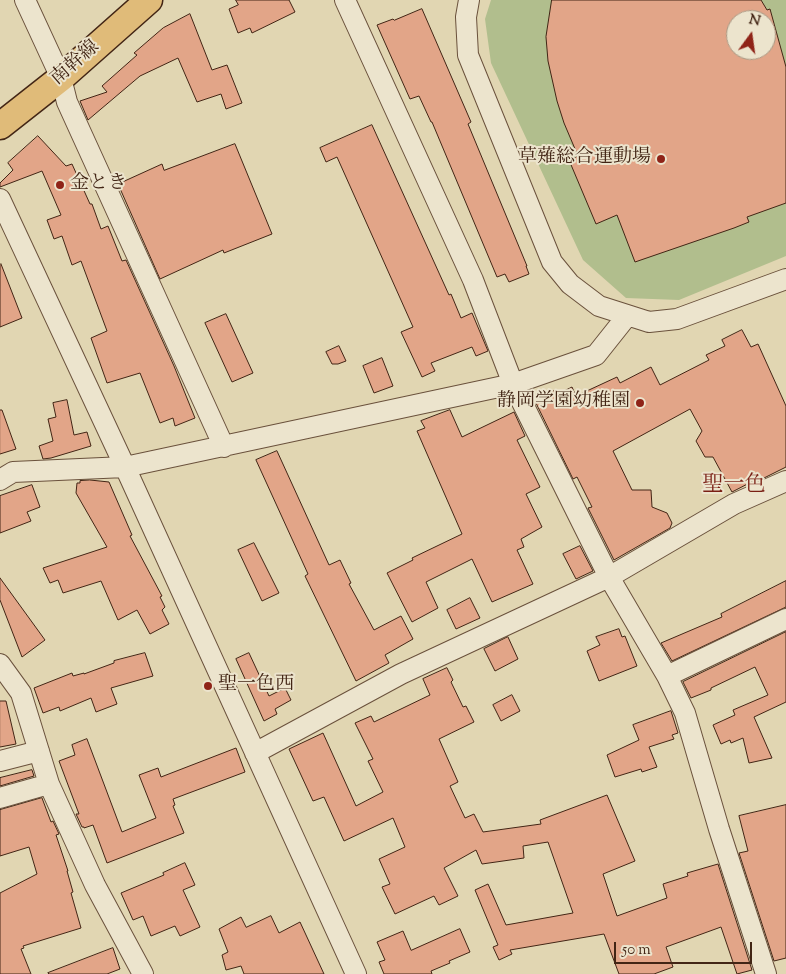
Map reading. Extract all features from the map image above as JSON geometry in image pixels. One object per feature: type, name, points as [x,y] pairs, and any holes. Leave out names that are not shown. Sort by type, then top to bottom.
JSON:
[{"type":"main road","name":"南幹線","points":[[0,126],[61,78],[149,0]]},
{"type":"street","points":[[25,0],[61,78],[67,102],[224,447]]},
{"type":"street","points":[[345,0],[474,280],[513,384],[609,577],[667,676],[684,713],[766,974]]},
{"type":"street","points":[[469,0],[466,17],[468,55],[552,262],[570,284],[599,306],[650,322],[677,319],[786,279]]},
{"type":"street","points":[[0,199],[125,467],[356,974]]},
{"type":"street","points":[[0,480],[13,472],[125,467],[513,384],[596,355],[627,316]]},
{"type":"street","points":[[255,753],[401,674],[609,577],[734,504],[786,481]]},
{"type":"street","points":[[667,676],[786,619]]},
{"type":"street","points":[[0,664],[22,693],[49,784],[136,972]]},
{"type":"street","points":[[0,761],[39,751]]},
{"type":"street","points":[[0,798],[49,784]]},
{"type":"green space","name":"草薙総合運動場","points":[[491,0],[786,0],[786,256],[679,300],[626,298],[583,260],[491,63],[485,19]]},
{"type":"building","points":[[236,0],[289,0],[295,12],[252,33],[250,28],[238,33],[229,9],[238,5]]},
{"type":"building","name":"草薙総合運動場","points":[[552,0],[761,0],[767,10],[726,10],[726,60],[776,60],[776,31],[786,67],[786,203],[747,217],[749,222],[734,228],[635,262],[617,215],[596,224],[569,160],[578,156],[557,101],[548,61],[546,37]]},
{"type":"building","points":[[422,9],[471,122],[468,124],[527,266],[529,274],[509,282],[505,274],[497,277],[432,122],[419,96],[410,99],[377,25]]},
{"type":"building","points":[[190,14],[212,70],[227,65],[242,103],[226,109],[221,94],[197,102],[178,58],[140,76],[88,120],[80,101],[107,92],[102,86],[137,55],[134,53],[163,28]]},
{"type":"building","points":[[372,125],[449,295],[451,294],[461,318],[472,313],[488,351],[476,356],[472,347],[431,363],[435,371],[422,377],[401,332],[413,327],[337,157],[326,162],[320,148]]},
{"type":"building","points":[[38,136],[66,166],[72,164],[90,204],[92,204],[101,229],[108,226],[122,261],[126,260],[174,366],[195,418],[175,426],[173,418],[160,423],[140,373],[107,383],[91,338],[107,331],[81,261],[72,265],[62,236],[54,239],[47,220],[61,215],[42,171],[0,187],[0,183],[13,170],[8,163]]},
{"type":"building","points":[[235,144],[272,234],[224,253],[223,250],[160,279],[118,184],[162,164],[164,170]]},
{"type":"building","points":[[0,265],[22,318],[0,327]]},
{"type":"building","points":[[226,314],[253,373],[232,382],[205,323]]},
{"type":"building","points":[[742,330],[751,347],[758,344],[786,406],[786,467],[732,492],[713,457],[705,457],[696,441],[702,431],[690,409],[613,451],[632,490],[651,490],[652,507],[667,513],[672,523],[670,528],[614,560],[588,508],[592,507],[577,477],[573,479],[535,401],[555,390],[558,394],[572,387],[576,396],[617,377],[620,383],[651,367],[660,385],[709,360],[706,355],[725,346],[722,340]]},
{"type":"building","points":[[339,346],[346,361],[332,364],[326,352]]},
{"type":"building","points":[[382,358],[393,386],[374,393],[363,366]]},
{"type":"building","points":[[67,400],[74,435],[87,432],[91,446],[43,459],[39,446],[53,441],[48,419],[56,417],[53,403]]},
{"type":"building","points":[[0,410],[2,410],[16,449],[0,454]]},
{"type":"building","points":[[450,410],[462,437],[514,412],[525,436],[517,440],[540,487],[526,494],[542,527],[521,539],[524,547],[517,550],[533,584],[492,602],[472,559],[426,582],[438,608],[412,622],[387,573],[413,560],[412,558],[462,534],[417,431],[425,428],[421,421]]},
{"type":"building","points":[[277,451],[329,565],[340,560],[351,583],[349,584],[374,630],[401,616],[413,639],[385,655],[389,663],[356,681],[305,576],[308,574],[256,460]]},
{"type":"building","points":[[90,480],[109,482],[132,535],[130,536],[162,596],[160,597],[165,607],[162,610],[169,624],[150,634],[137,610],[118,620],[101,581],[63,593],[58,580],[50,583],[43,568],[107,547],[76,493],[77,483]]},
{"type":"building","points":[[32,485],[40,507],[27,512],[31,521],[0,533],[0,496]]},
{"type":"building","points":[[254,543],[279,593],[262,601],[238,550]]},
{"type":"building","points":[[580,546],[593,571],[576,579],[563,554]]},
{"type":"building","points":[[0,578],[45,640],[22,657],[0,600]]},
{"type":"building","points":[[786,581],[786,607],[672,661],[661,643],[722,617],[721,614]]},
{"type":"building","points":[[470,598],[480,618],[456,629],[447,610]]},
{"type":"building","points":[[619,629],[622,637],[625,636],[637,666],[599,681],[587,651],[600,645],[596,637]]},
{"type":"building","points":[[786,632],[786,702],[754,717],[772,758],[749,763],[743,738],[731,743],[730,740],[721,744],[713,725],[735,715],[733,710],[768,695],[755,667],[711,688],[711,690],[691,698],[683,682]]},
{"type":"building","points":[[508,637],[518,659],[495,671],[484,649]]},
{"type":"building","points":[[145,653],[153,676],[111,688],[117,704],[96,712],[91,698],[60,711],[59,707],[43,713],[34,688],[72,673],[73,676],[84,674],[114,663],[114,661]]},
{"type":"building","points":[[249,653],[269,696],[285,688],[291,700],[275,709],[277,714],[264,721],[236,659]]},
{"type":"building","points":[[447,668],[453,680],[451,682],[463,707],[466,706],[474,722],[439,739],[458,782],[450,786],[465,818],[474,814],[483,832],[541,824],[540,820],[607,795],[635,861],[603,874],[617,916],[667,898],[663,884],[688,876],[687,873],[718,864],[752,970],[737,974],[721,927],[666,947],[673,967],[654,974],[619,974],[604,934],[510,950],[512,954],[499,960],[493,947],[498,945],[475,890],[488,884],[506,925],[573,913],[548,842],[523,846],[524,858],[482,864],[476,850],[444,868],[458,896],[439,905],[434,896],[395,914],[382,887],[390,884],[379,859],[405,847],[393,818],[344,841],[324,797],[313,801],[289,749],[323,733],[356,806],[383,792],[368,761],[373,759],[355,723],[371,716],[374,722],[430,695],[423,679]]},
{"type":"building","points":[[512,695],[520,711],[501,721],[493,705]]},
{"type":"building","points":[[0,701],[6,701],[16,744],[0,747]]},
{"type":"building","points":[[671,711],[678,733],[672,735],[674,739],[649,747],[657,767],[642,772],[641,769],[615,777],[607,755],[639,740],[633,725]]},
{"type":"building","points":[[87,739],[122,832],[156,818],[139,775],[158,768],[161,777],[236,748],[245,772],[173,799],[175,805],[173,806],[184,833],[107,863],[93,825],[82,827],[59,761],[75,755],[72,745]]},
{"type":"building","points":[[32,770],[34,776],[0,786],[0,778]]},
{"type":"building","points":[[42,798],[51,822],[53,821],[59,834],[56,835],[68,871],[73,892],[71,893],[81,928],[23,946],[24,948],[21,949],[31,974],[0,974],[0,893],[37,874],[29,847],[0,856],[0,810]]},
{"type":"building","points":[[786,805],[786,958],[774,961],[739,853],[748,851],[739,816]]},
{"type":"building","points":[[185,863],[195,885],[183,890],[200,927],[180,936],[175,926],[151,936],[143,916],[133,920],[121,893],[164,875],[163,873]]},
{"type":"building","points":[[271,916],[279,933],[300,922],[324,974],[244,974],[241,966],[226,970],[222,955],[228,952],[219,929],[241,917],[246,927]]},
{"type":"building","points":[[460,929],[470,952],[431,971],[432,974],[384,974],[379,962],[385,960],[377,942],[403,931],[411,950]]},
{"type":"building","points":[[113,948],[120,969],[107,974],[48,973]]},
{"type":"place","name":"草薙総合運動場","points":[[661,159]]},
{"type":"place","name":"金とき","points":[[60,185]]},
{"type":"place","name":"静岡学園幼稚園","points":[[640,403]]},
{"type":"place","name":"聖一色西","points":[[208,686]]},
{"type":"district","name":"聖一色","points":[[734,486]]}]
